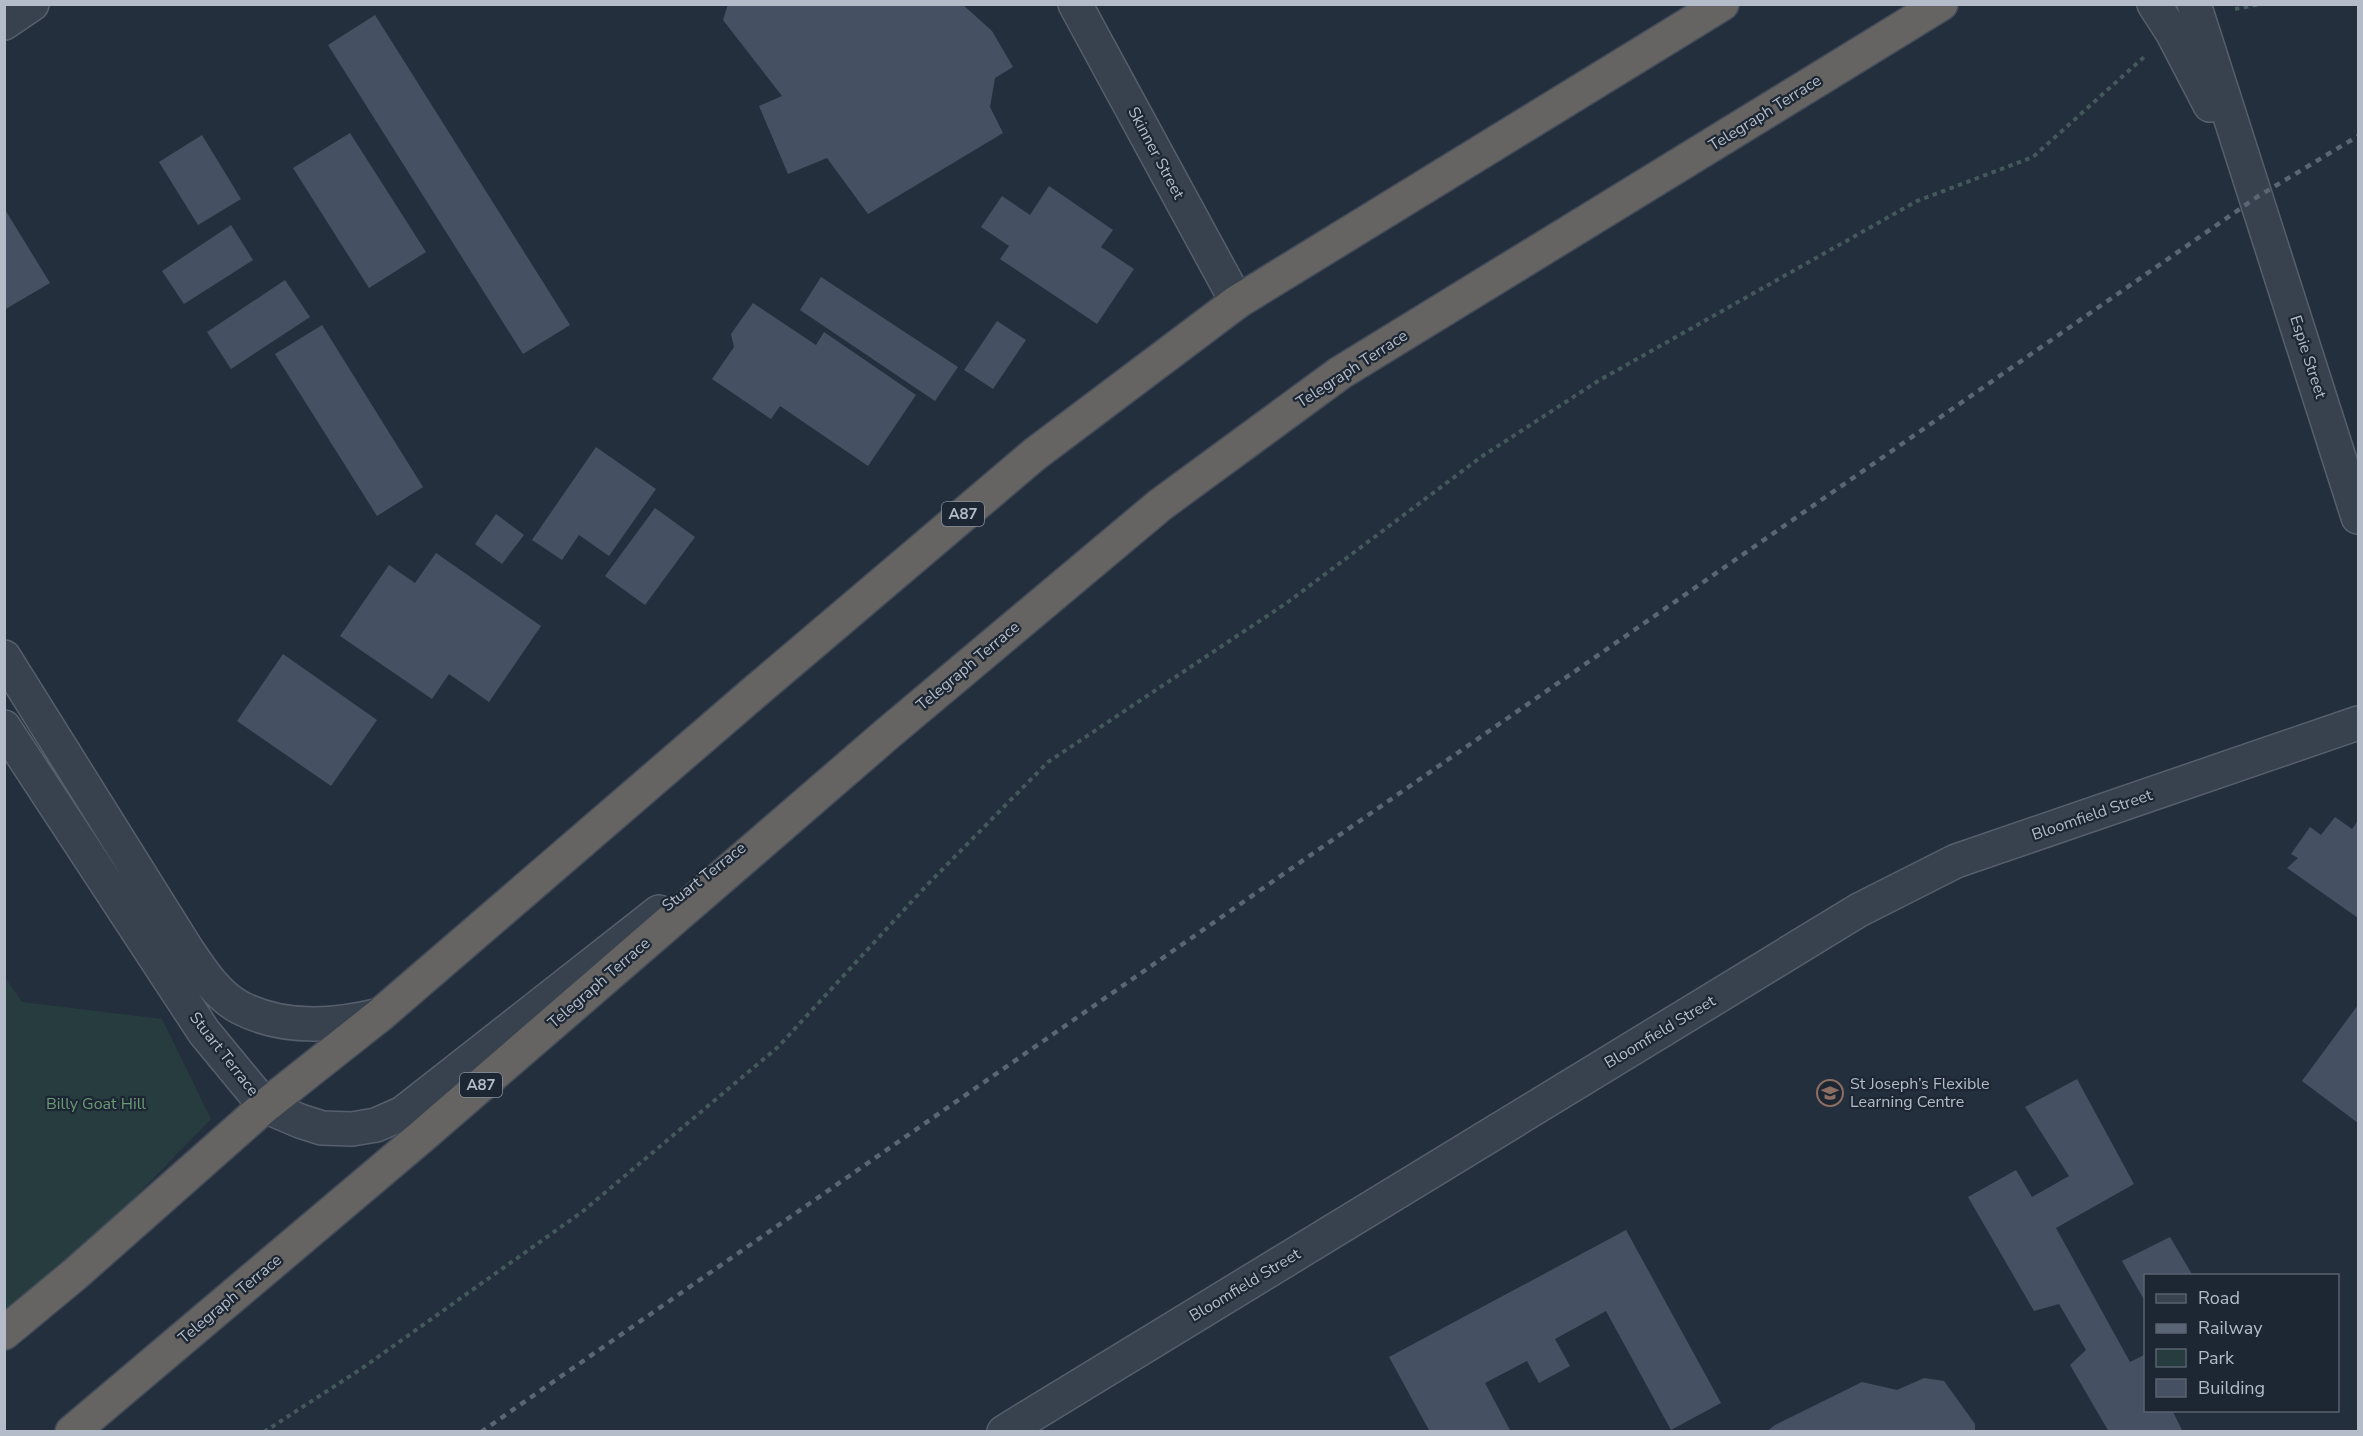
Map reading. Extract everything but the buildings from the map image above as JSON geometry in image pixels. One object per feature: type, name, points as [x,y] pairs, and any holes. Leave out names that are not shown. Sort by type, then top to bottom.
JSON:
[{"type":"highway","name":"A87","points":[[4,1333],[74,1275],[266,1106],[380,1015],[766,682],[1035,454],[1237,302],[1722,4]]},
{"type":"highway","name":"Telegraph Terrace","points":[[72,1431],[421,1137],[887,734],[1160,505],[1340,373],[1941,4]]},
{"type":"street","points":[[4,23],[32,4]]},
{"type":"street","name":"Skinner Street","points":[[1075,4],[1237,302]]},
{"type":"street","name":"Espie Street","points":[[2154,4],[2188,17],[2257,197],[2358,517]]},
{"type":"street","points":[[4,657],[186,948],[219,992],[240,1008],[265,1017],[289,1021],[314,1024],[348,1023],[380,1015]]},
{"type":"street","name":"Bloomfield Street","points":[[1004,1431],[1859,910],[1956,861],[2358,723]]},
{"type":"street","name":"Stuart Terrace","points":[[4,727],[204,1032],[266,1106],[322,1128],[352,1129],[376,1125],[403,1113],[887,734]]},
{"type":"path","points":[[264,1431],[361,1369],[582,1212],[778,1047],[926,886],[1048,762],[1288,603],[1481,457],[1598,381],[1917,201],[2033,157],[2188,17],[2261,4]]},
{"type":"green space","name":"Billy Goat Hill","points":[[4,976],[22,1002],[162,1019],[211,1119],[28,1307],[4,1325]]},
{"type":"railway","points":[[481,1432],[2257,197],[2358,136]]},
{"type":"place","name":"St Joseph’s Flexible Learning Centre","points":[[1830,1093]]}]
